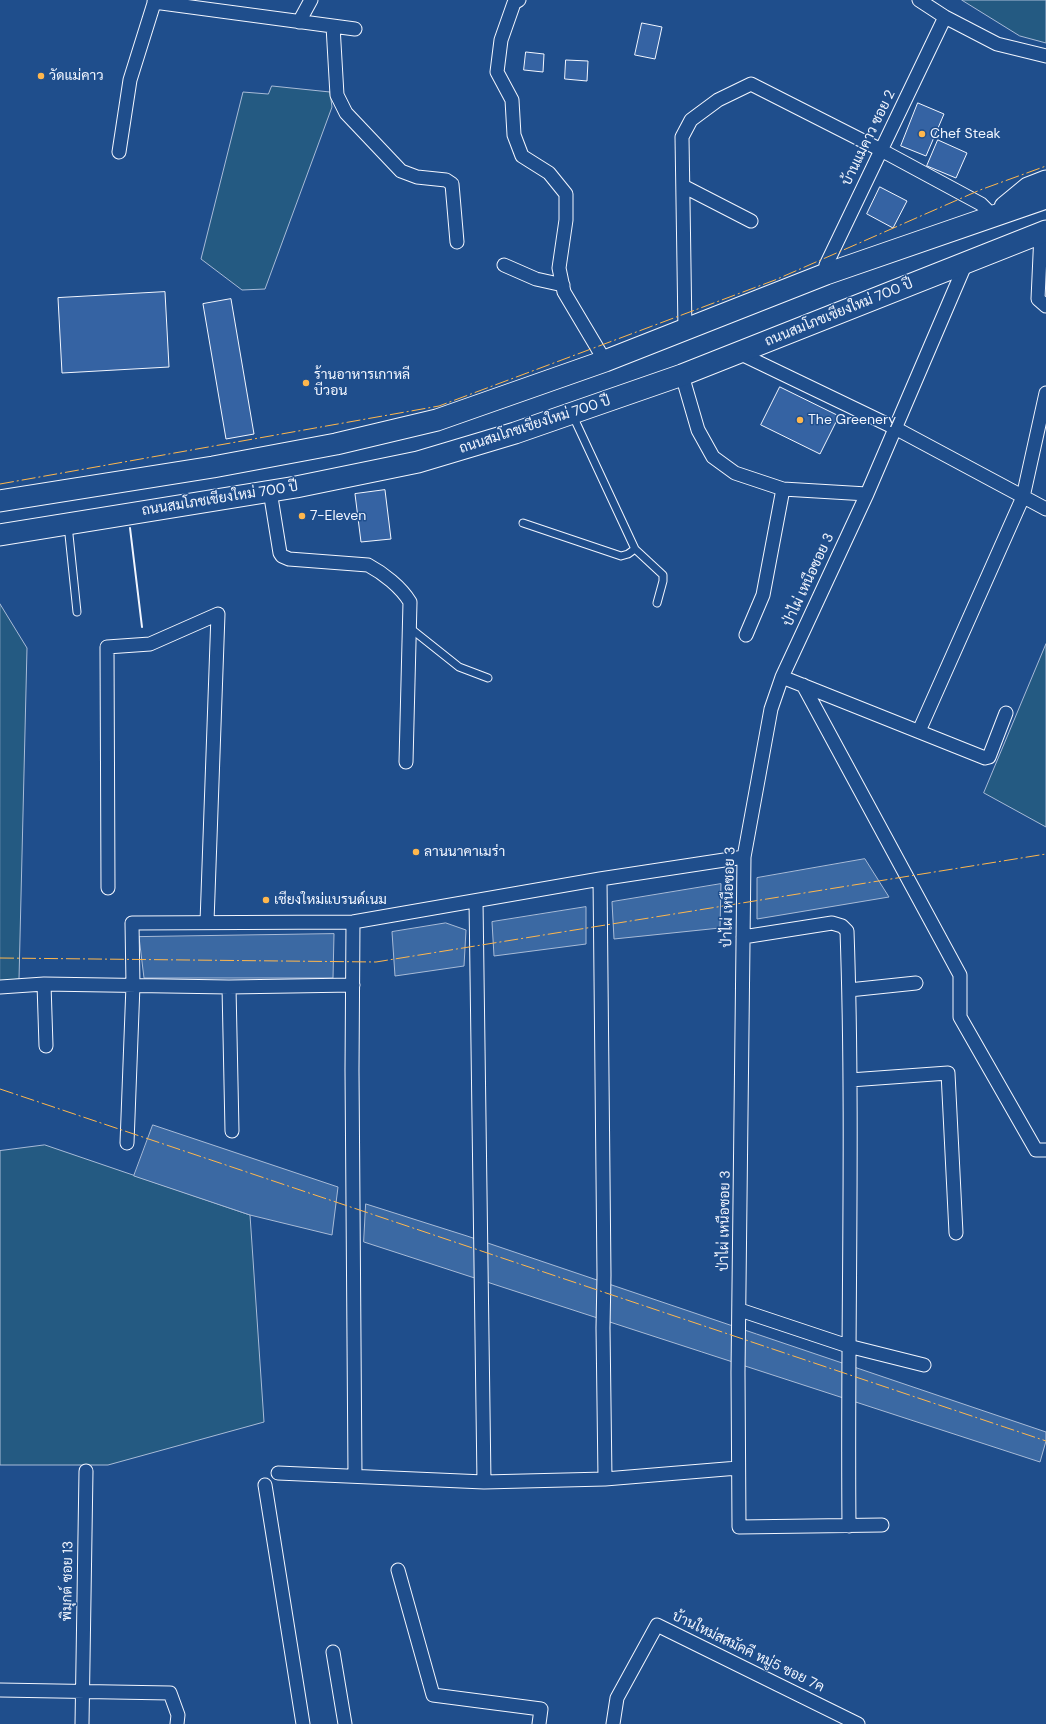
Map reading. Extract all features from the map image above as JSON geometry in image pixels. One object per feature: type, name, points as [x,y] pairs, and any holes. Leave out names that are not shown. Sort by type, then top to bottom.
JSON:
[{"type":"main road","points":[[994,217],[1028,188],[1046,181]]},
{"type":"main road","points":[[0,501],[213,467],[344,443],[437,420],[605,361],[826,274],[1046,198]]},
{"type":"main road","name":"ถนนสมโภชเชียงใหม่ 700 ปี","points":[[0,535],[270,491],[418,462],[515,433],[682,375],[1044,232]]},
{"type":"street","points":[[299,22],[311,0]]},
{"type":"street","points":[[519,0],[514,4],[500,40],[497,72],[512,100],[514,135],[522,156],[549,173],[566,194],[566,220],[559,268],[564,292],[605,361]]},
{"type":"street","points":[[919,0],[997,44],[1046,56]]},
{"type":"street","points":[[119,152],[130,80],[154,1],[355,29]]},
{"type":"street","name":"บ้านแม่คาว ซอย 2","points":[[826,274],[826,266],[945,16]]},
{"type":"street","points":[[333,26],[337,95],[346,113],[401,171],[417,177],[446,180],[452,184],[457,242]]},
{"type":"street","points":[[685,330],[682,136],[691,120],[718,100],[751,84],[881,150],[981,204],[994,217]]},
{"type":"street","points":[[683,186],[751,221]]},
{"type":"street","points":[[1044,232],[1038,299],[1046,306]]},
{"type":"street","name":"ป่าไผ่ เหนือซอย 3","points":[[849,1526],[740,1527],[738,1468],[738,1372],[740,1310],[744,857],[771,709],[782,677],[867,494],[966,263]]},
{"type":"street","points":[[504,266],[536,279],[563,285]]},
{"type":"street","points":[[739,353],[894,428],[1046,509]]},
{"type":"street","points":[[682,375],[698,430],[713,457],[735,473],[783,489],[867,494]]},
{"type":"street","points":[[919,731],[1023,497],[1046,393]]},
{"type":"street","points":[[746,636],[763,595],[783,489]]},
{"type":"street","points":[[270,491],[280,552],[282,556],[289,559],[368,565],[405,593],[410,602],[406,762]]},
{"type":"street","points":[[108,888],[107,647],[150,644],[218,614],[207,922]]},
{"type":"street","points":[[782,677],[985,758],[989,757],[1006,713]]},
{"type":"street","points":[[803,685],[960,975],[960,1017],[1036,1150],[1046,1150]]},
{"type":"street","points":[[127,1143],[134,985],[132,923],[353,922],[600,879],[744,857]]},
{"type":"street","points":[[600,879],[605,1479]]},
{"type":"street","points":[[476,901],[484,1482]]},
{"type":"street","points":[[353,922],[355,1476]]},
{"type":"street","points":[[743,937],[832,923],[842,926],[847,931],[850,1080],[848,1346],[849,1526],[882,1526]]},
{"type":"street","points":[[849,990],[916,983]]},
{"type":"street","points":[[0,987],[44,984],[229,987],[353,985]]},
{"type":"street","points":[[44,984],[46,1046]]},
{"type":"street","points":[[229,987],[232,1131]]},
{"type":"street","points":[[850,1080],[948,1073],[956,1233]]},
{"type":"street","points":[[740,1310],[848,1346],[924,1365]]},
{"type":"street","points":[[278,1473],[484,1482],[605,1479],[738,1468]]},
{"type":"street","name":"พิมุกต์ ซอย 13","points":[[82,1724],[86,1472]]},
{"type":"street","points":[[265,1485],[303,1724]]},
{"type":"street","points":[[398,1570],[433,1695],[541,1709],[539,1724]]},
{"type":"street","name":"บ้านใหม่สสมัคคี หมู่5 ซอย 7ค","points":[[613,1724],[617,1698],[657,1625],[858,1724]]},
{"type":"street","points":[[332,1652],[345,1724]]},
{"type":"street","points":[[0,1690],[170,1693],[178,1715],[178,1724]]},
{"type":"lane","points":[[572,414],[635,549],[663,575],[664,581],[657,603]]},
{"type":"lane","points":[[523,523],[621,556],[628,554],[635,549]]},
{"type":"lane","points":[[68,524],[76,612]]},
{"type":"lane","points":[[410,628],[459,667],[488,678]]},
{"type":"shaded area","points":[[962,0],[1046,0],[1046,43],[1020,36]]},
{"type":"shaded area","points":[[272,86],[330,92],[332,107],[265,289],[242,290],[201,259],[243,92],[268,94]]},
{"type":"shaded area","points":[[0,604],[27,648],[19,979],[0,981]]},
{"type":"shaded area","points":[[1046,644],[1046,827],[984,793]]},
{"type":"shaded area","points":[[865,859],[889,897],[757,919],[757,878]]},
{"type":"shaded area","points":[[721,884],[720,928],[614,939],[612,902]]},
{"type":"shaded area","points":[[586,907],[586,944],[494,956],[492,922]]},
{"type":"shaded area","points":[[446,923],[466,930],[464,966],[395,976],[392,932]]},
{"type":"shaded area","points":[[334,934],[333,978],[144,978],[139,937]]},
{"type":"shaded area","points":[[153,1125],[338,1187],[332,1235],[250,1215],[134,1176]]},
{"type":"shaded area","points":[[45,1145],[250,1215],[264,1422],[108,1465],[0,1465],[0,1151]]},
{"type":"shaded area","points":[[366,1204],[467,1236],[1046,1432],[1046,1441],[1040,1462],[364,1242]]},
{"type":"building","points":[[642,23],[662,27],[655,59],[635,55]]},
{"type":"building","points":[[526,52],[544,54],[543,72],[524,70]]},
{"type":"building","points":[[566,60],[588,61],[587,81],[565,79]]},
{"type":"building","points":[[918,103],[944,114],[926,156],[901,146]]},
{"type":"building","points":[[938,140],[967,153],[956,178],[927,166]]},
{"type":"building","points":[[880,187],[907,201],[893,228],[867,214]]},
{"type":"building","points":[[165,292],[169,367],[62,373],[58,298]]},
{"type":"building","points":[[231,299],[254,434],[226,439],[203,304]]},
{"type":"building","name":"The Greenery","points":[[780,387],[839,416],[820,454],[761,425]]},
{"type":"building","points":[[385,490],[391,539],[361,542],[355,494]]},
{"type":"wall","points":[[130,528],[142,627]]},
{"type":"power","points":[[0,484],[439,406],[775,280],[980,190],[1046,166]]},
{"type":"power","points":[[0,958],[376,962],[1046,854]]},
{"type":"power","points":[[0,1089],[1046,1441]]},
{"type":"place","name":"วัดแม่คาว","points":[[41,76]]},
{"type":"place","name":"Chef Steak","points":[[922,134]]},
{"type":"place","name":"ร้านอาหารเกาหลี บีวอน","points":[[306,383]]},
{"type":"place","name":"The Greenery","points":[[800,420]]},
{"type":"place","name":"7-Eleven","points":[[302,516]]},
{"type":"place","name":"ลานนาคาเมร่า","points":[[416,852]]},
{"type":"place","name":"เชียงใหม่แบรนด์เนม","points":[[266,900]]}]
